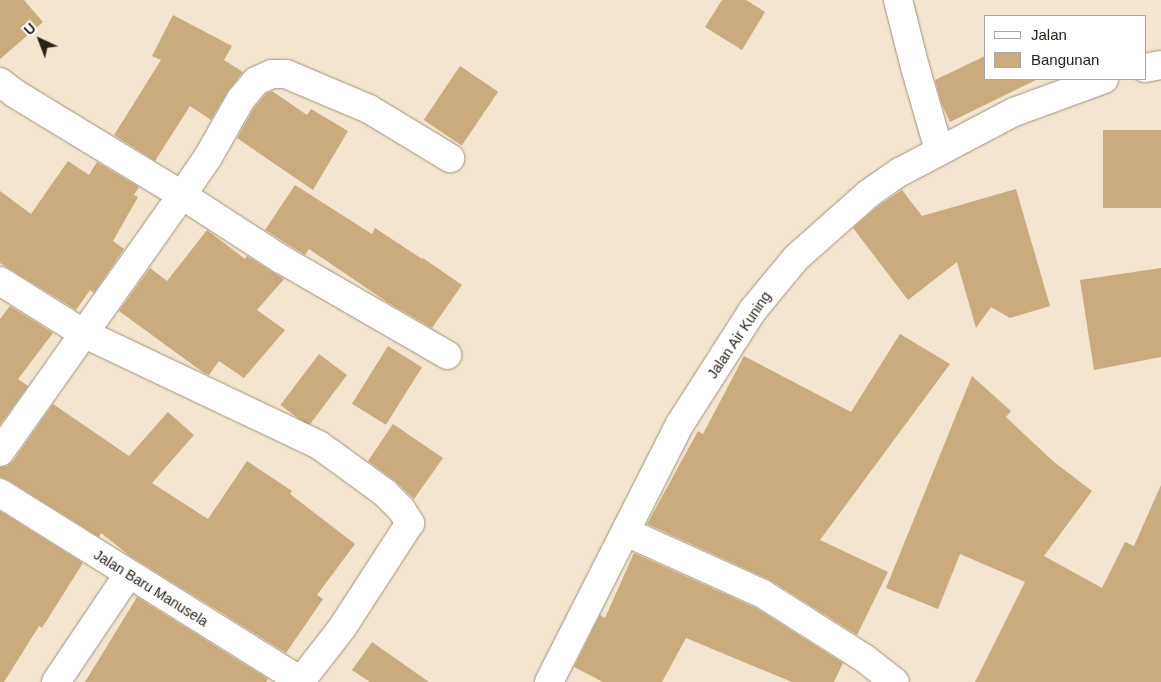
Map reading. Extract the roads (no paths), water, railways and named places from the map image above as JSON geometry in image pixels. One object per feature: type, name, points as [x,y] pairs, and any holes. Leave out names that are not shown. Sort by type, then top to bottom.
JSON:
[{"type":"street","points":[[898,0],[939,150]]},
{"type":"street","points":[[1146,68],[1161,65]]},
{"type":"street","points":[[0,452],[182,195],[208,157],[241,99],[256,81],[272,74],[286,74],[369,110],[450,158]]},
{"type":"street","name":"Jalan Air Kuning","points":[[549,682],[680,424],[753,310],[796,258],[876,188],[939,150],[1014,112],[1101,80]]},
{"type":"street","points":[[0,82],[14,93],[182,195],[281,259],[447,355]]},
{"type":"street","points":[[0,281],[83,333],[319,445],[385,493],[401,509],[410,523],[342,628],[301,682]]},
{"type":"street","name":"Jalan Baru Manusela","points":[[0,493],[301,682]]},
{"type":"street","points":[[626,532],[762,594],[864,658],[895,682]]},
{"type":"street","points":[[56,682],[128,575]]}]
